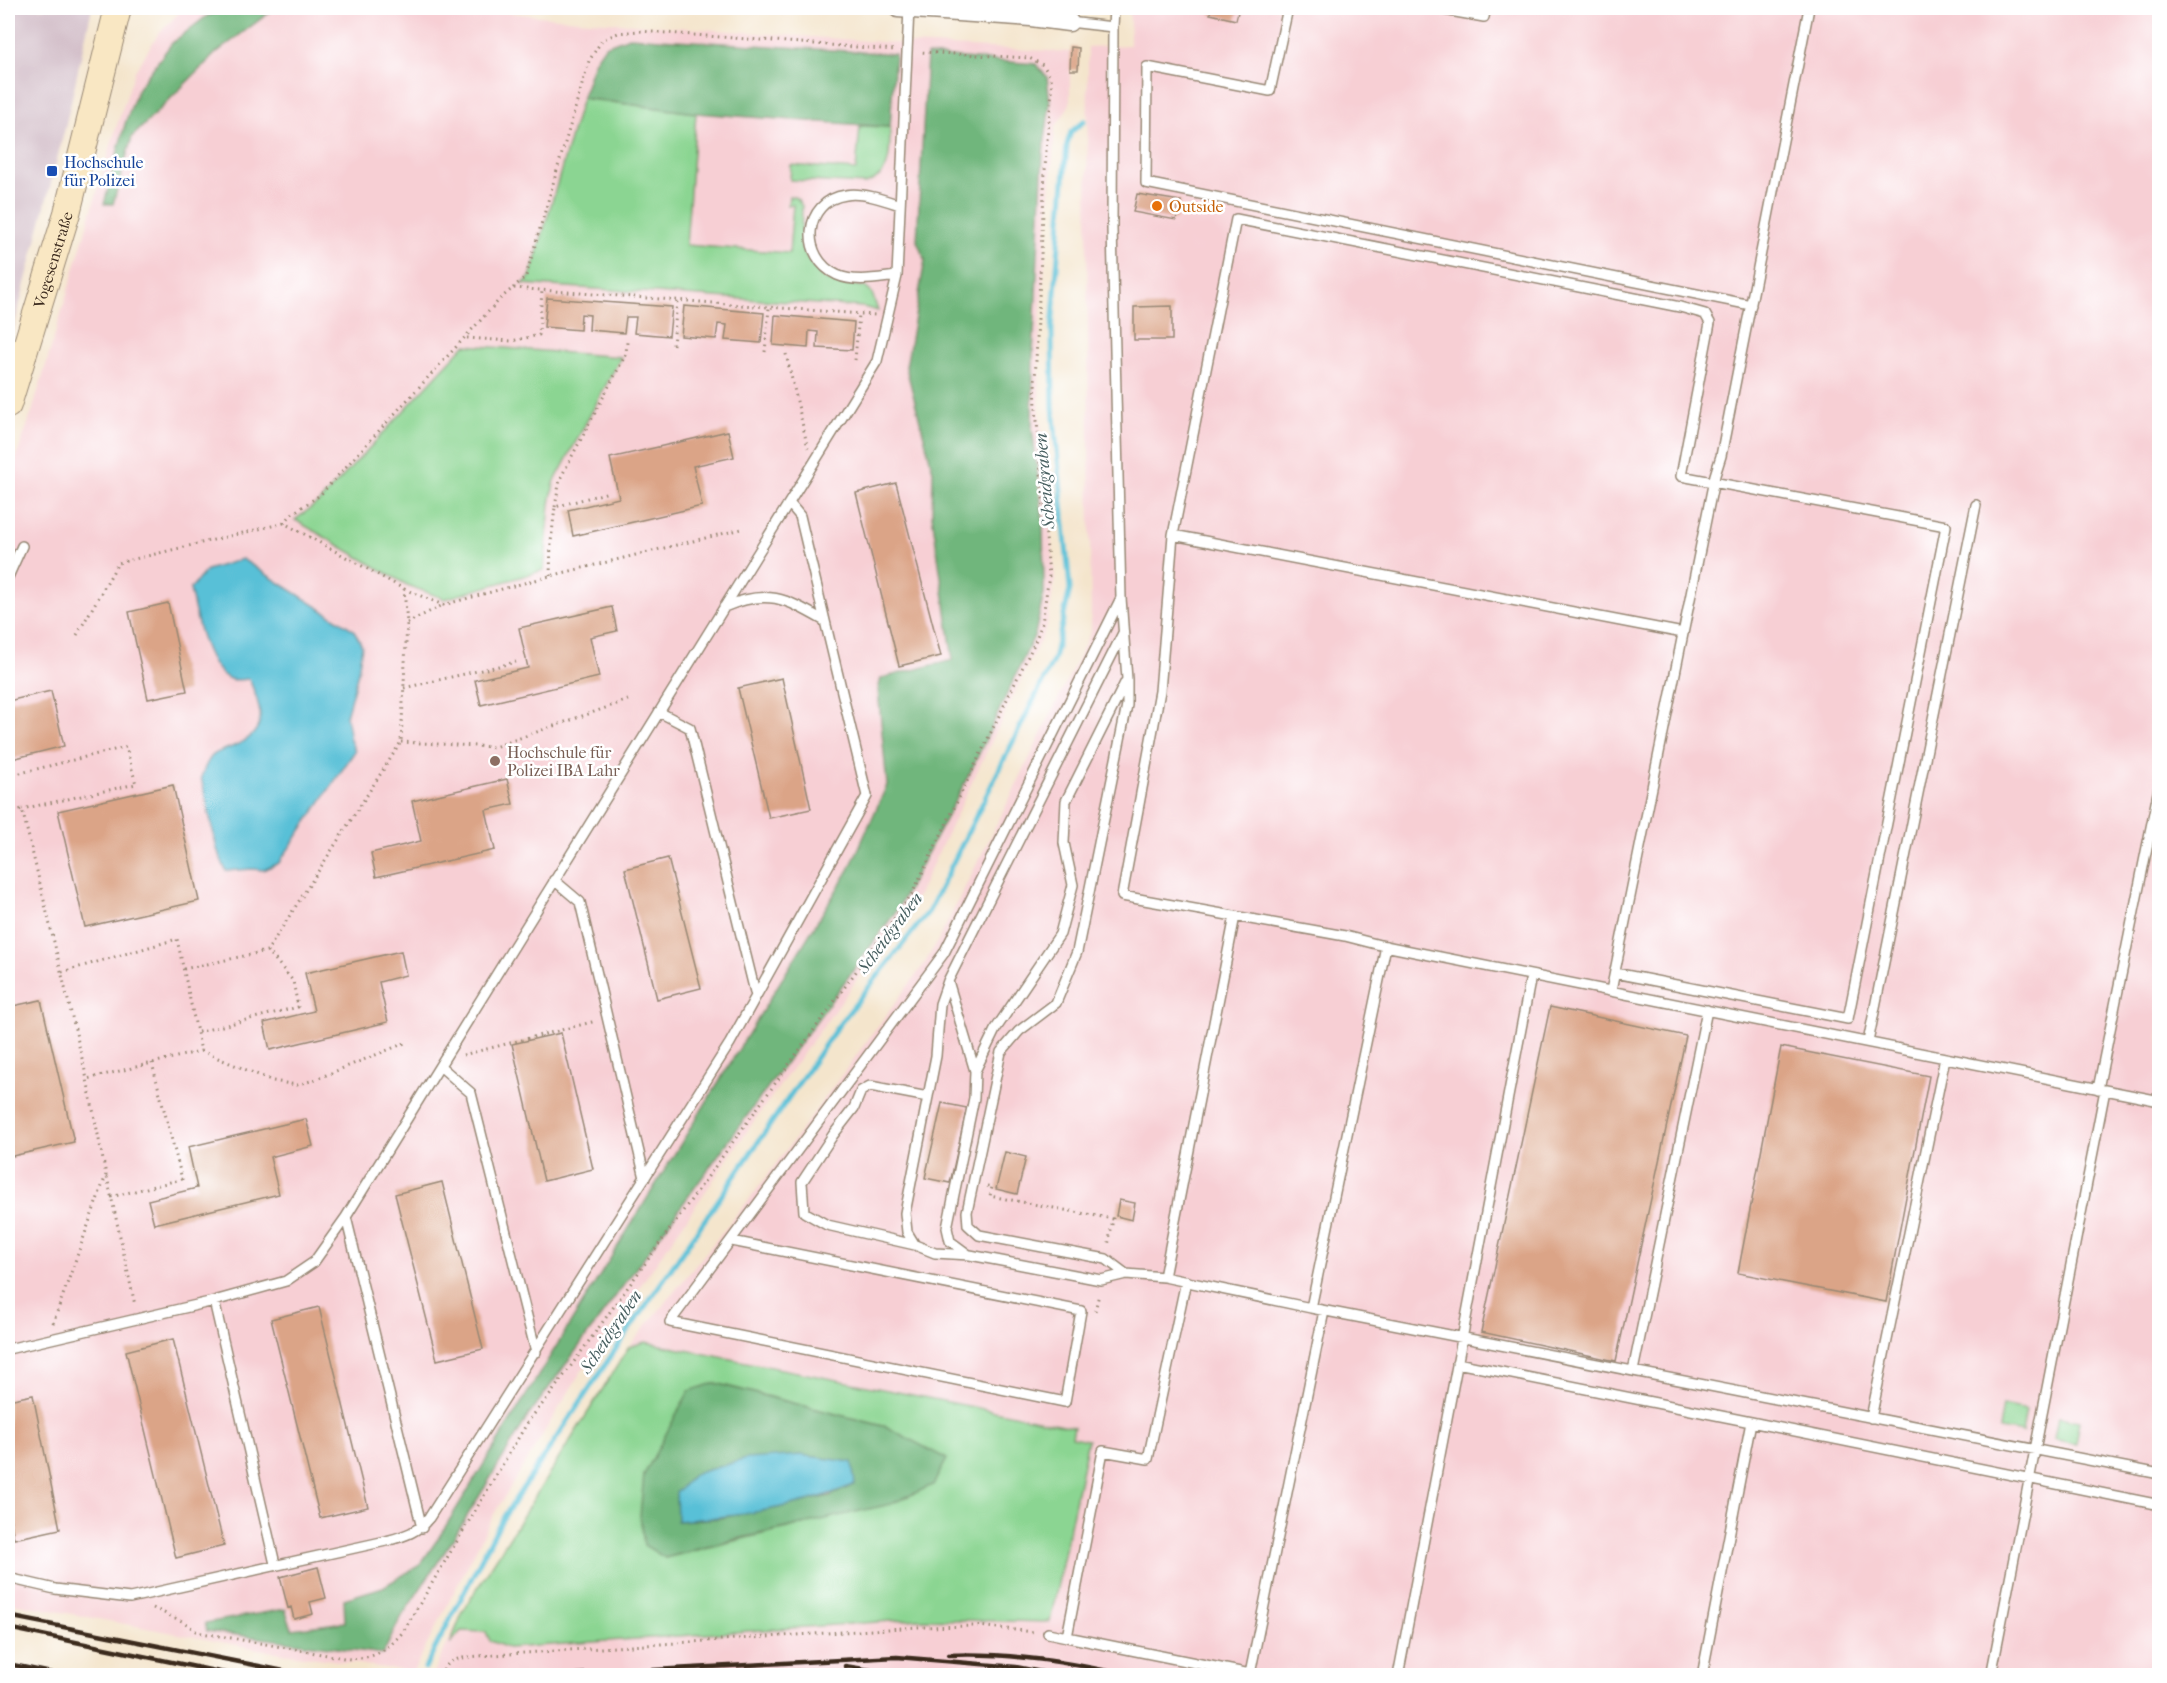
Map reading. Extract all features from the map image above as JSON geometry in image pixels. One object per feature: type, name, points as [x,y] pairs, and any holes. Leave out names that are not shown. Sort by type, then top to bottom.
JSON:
[{"type":"street","points":[[904,8],[1069,22]]},
{"type":"street","name":"Vogesenstraße","points":[[8,405],[67,213],[119,10]]},
{"type":"lane","points":[[8,1349],[214,1301],[286,1281],[315,1262],[346,1217],[877,361],[897,276],[909,51],[904,8]]},
{"type":"lane","points":[[1114,8],[1112,228],[1121,598],[1127,705],[1077,952],[1056,1003],[1019,1031],[1001,1052],[967,1212],[968,1225],[979,1235],[1106,1259],[1126,1274]]},
{"type":"lane","points":[[1288,8],[1270,91],[1147,67],[1146,183],[1751,305]]},
{"type":"lane","points":[[1433,8],[1485,12]]},
{"type":"lane","points":[[1611,991],[1721,456],[1809,8]]},
{"type":"lane","points":[[1069,22],[1113,27]]},
{"type":"lane","points":[[897,276],[848,278],[827,269],[818,259],[811,236],[812,221],[821,205],[838,196],[849,194],[900,205]]},
{"type":"lane","points":[[1615,973],[1848,1019],[1946,526],[1681,476],[1710,323],[1706,314],[1236,219],[1173,535],[1160,691],[1122,896],[1336,934],[1531,976],[2160,1101]]},
{"type":"lane","points":[[8,1578],[55,1589],[130,1598],[386,1541],[411,1534],[422,1527],[536,1352],[730,1043],[867,796],[800,516],[789,503]]},
{"type":"lane","points":[[1868,1042],[1976,506]]},
{"type":"lane","points":[[1173,535],[1683,633]]},
{"type":"lane","points":[[8,577],[21,546]]},
{"type":"lane","points":[[723,608],[744,599],[769,597],[790,602],[825,621]]},
{"type":"lane","points":[[732,1240],[1081,1311],[1065,1402],[670,1322],[944,953],[1121,598]]},
{"type":"lane","points":[[915,1245],[907,1233],[905,1213],[936,1056],[939,1004],[948,981],[1124,631]]},
{"type":"lane","points":[[975,1071],[995,1030],[1060,934],[1073,885],[1064,843],[1066,801],[1127,679]]},
{"type":"lane","points":[[659,712],[690,728],[756,996]]},
{"type":"lane","points":[[1991,1676],[2160,783]]},
{"type":"lane","points":[[554,880],[580,902],[645,1178]]},
{"type":"lane","points":[[1164,1277],[1235,916]]},
{"type":"lane","points":[[1311,1308],[1386,946]]},
{"type":"lane","points":[[1398,1676],[1531,976]]},
{"type":"lane","points":[[948,981],[975,1071],[974,1098],[947,1228],[950,1241],[970,1256]]},
{"type":"lane","points":[[1633,1371],[1707,1010]]},
{"type":"lane","points":[[1871,1418],[1945,1058]]},
{"type":"lane","points":[[440,1066],[471,1093],[536,1352]]},
{"type":"lane","points":[[928,1097],[870,1086],[861,1090],[854,1108],[802,1182],[804,1212],[827,1226],[915,1245],[935,1253],[970,1256],[1101,1280],[1126,1274],[1164,1277],[1324,1311],[2160,1474]]},
{"type":"lane","points":[[346,1217],[422,1527]]},
{"type":"lane","points":[[1067,1636],[1103,1451],[1148,1459],[1186,1281]]},
{"type":"lane","points":[[214,1301],[275,1564]]},
{"type":"lane","points":[[1048,1633],[1253,1675],[1324,1311]]},
{"type":"lane","points":[[1457,1363],[2160,1505]]},
{"type":"lane","points":[[1702,1676],[1751,1422]]},
{"type":"path","points":[[77,635],[118,563],[285,523],[293,513],[320,495],[501,298],[526,276],[589,61],[602,40],[618,33],[639,31],[909,51],[1029,57],[1043,65],[1051,78],[1035,382],[1049,576],[1042,623],[1035,642],[912,894],[557,1385],[529,1420],[402,1632],[390,1646],[371,1657],[350,1659],[197,1632],[184,1622],[130,1598]]},
{"type":"path","points":[[513,288],[887,316]]},
{"type":"path","points":[[465,338],[511,341],[539,335],[542,290]]},
{"type":"path","points":[[673,345],[677,301]]},
{"type":"path","points":[[765,352],[769,308]]},
{"type":"path","points":[[855,360],[859,314]]},
{"type":"path","points":[[550,576],[551,542],[560,479],[626,354],[627,342]]},
{"type":"path","points":[[786,354],[812,466]]},
{"type":"path","points":[[555,507],[609,492]]},
{"type":"path","points":[[285,523],[404,589],[443,605]]},
{"type":"path","points":[[407,623],[443,605],[742,529]]},
{"type":"path","points":[[184,969],[267,951],[401,742],[407,623],[404,589]]},
{"type":"path","points":[[404,688],[516,662]]},
{"type":"path","points":[[401,742],[494,747],[628,700]]},
{"type":"path","points":[[8,776],[126,747],[136,784],[8,813]]},
{"type":"path","points":[[22,809],[87,1079],[138,1318]]},
{"type":"path","points":[[62,972],[177,939],[201,1051]]},
{"type":"path","points":[[198,1032],[298,1007],[293,981],[267,951]]},
{"type":"path","points":[[440,1066],[471,1052],[607,1018]]},
{"type":"path","points":[[87,1079],[201,1051],[273,1081],[297,1085],[405,1043]]},
{"type":"path","points":[[111,1197],[182,1179],[152,1063]]},
{"type":"path","points":[[47,1339],[106,1175]]},
{"type":"path","points":[[441,1676],[443,1669],[453,1659],[479,1656],[918,1627],[978,1626],[1048,1633]]},
{"type":"shaded area","points":[[8,8],[92,8],[65,128],[8,350]]},
{"type":"shaded area","name":"Hochschule für Polizei IBA Lahr","points":[[184,8],[461,8],[577,20],[909,44],[1070,52],[1070,104],[1055,128],[1040,326],[1039,404],[1055,579],[1047,626],[917,897],[754,1121],[581,1372],[494,1514],[413,1672],[269,1651],[8,1602],[8,481],[32,412],[135,71],[159,33]]},
{"type":"shaded area","points":[[1130,8],[2159,8],[2159,1675],[432,1676],[463,1611],[629,1347],[753,1195],[925,963],[1016,786],[1091,631],[1087,250],[1088,47],[1130,45]]},
{"type":"green space","points":[[229,8],[275,8],[216,53],[132,137],[113,204],[104,204],[125,124],[138,88],[172,43],[207,16]]},
{"type":"green space","points":[[629,37],[895,54],[890,127],[696,113],[582,98],[594,62],[605,46]]},
{"type":"green space","points":[[927,55],[1036,64],[1047,77],[1050,103],[1043,154],[1033,355],[1032,427],[1043,519],[1044,593],[1035,634],[971,771],[897,910],[529,1415],[450,1544],[400,1619],[383,1654],[207,1631],[205,1623],[285,1609],[292,1629],[345,1622],[344,1599],[383,1587],[420,1565],[849,870],[887,785],[878,690],[881,678],[953,660],[932,515],[933,471],[906,367],[925,260],[917,241]]},
{"type":"green space","points":[[582,98],[696,113],[686,245],[789,253],[793,205],[788,205],[789,196],[797,198],[802,206],[801,247],[812,266],[826,280],[865,287],[872,293],[878,311],[863,307],[523,284],[530,277]]},
{"type":"green space","points":[[860,126],[890,127],[888,162],[881,175],[865,184],[790,180],[791,165],[856,170]]},
{"type":"green space","points":[[465,345],[621,357],[554,483],[544,570],[445,599],[407,585],[295,520],[320,501]]},
{"type":"green space","points":[[645,1342],[1074,1427],[1072,1437],[1088,1440],[1050,1622],[920,1619],[508,1648],[490,1641],[486,1632],[461,1631],[450,1644],[463,1611],[629,1347]],"holes":[[[715,1383],[887,1427],[832,1517],[665,1558],[644,1475],[690,1391]]]},
{"type":"green space","points":[[714,1383],[887,1427],[947,1459],[933,1485],[891,1504],[665,1558],[644,1545],[640,1516],[644,1475],[689,1391]],"holes":[[[855,1484],[830,1496],[720,1518],[678,1521]]]},
{"type":"green space","points":[[2003,1405],[2026,1410],[2022,1433],[1999,1429]]},
{"type":"green space","points":[[2058,1417],[2080,1421],[2076,1444],[2054,1439]]},
{"type":"water","points":[[242,559],[354,630],[362,646],[358,672],[346,716],[350,740],[355,751],[279,863],[264,870],[226,871],[217,849],[201,777],[212,756],[246,740],[253,734],[260,718],[259,709],[249,679],[230,679],[214,664],[202,639],[190,589],[207,570]]},
{"type":"water","points":[[800,1455],[852,1462],[855,1484],[814,1499],[768,1510],[677,1521],[676,1493],[694,1474],[746,1459]]},
{"type":"building","points":[[1211,8],[1239,8],[1236,20],[1210,14]]},
{"type":"building","points":[[1071,47],[1079,48],[1078,70],[1070,70]]},
{"type":"building","name":"Outside","points":[[1137,194],[1181,201],[1176,220],[1133,212]]},
{"type":"building","points":[[547,298],[672,307],[669,336],[634,333],[636,317],[626,317],[624,333],[589,330],[590,315],[581,314],[580,330],[544,327]]},
{"type":"building","points":[[684,306],[764,313],[761,343],[725,340],[727,325],[718,324],[716,339],[681,336]]},
{"type":"building","points":[[1172,306],[1172,340],[1134,340],[1134,307]]},
{"type":"building","points":[[775,315],[854,322],[852,350],[817,348],[818,332],[809,331],[808,348],[773,345]]},
{"type":"building","points":[[728,431],[734,457],[693,466],[702,506],[573,536],[568,510],[619,498],[610,458]]},
{"type":"building","points":[[896,483],[941,656],[899,666],[856,493]]},
{"type":"building","points":[[168,603],[187,691],[148,699],[129,612]]},
{"type":"building","points":[[612,607],[617,631],[590,637],[599,677],[481,705],[475,680],[528,668],[519,628]]},
{"type":"building","points":[[782,678],[811,809],[769,818],[738,688]]},
{"type":"building","points":[[51,691],[64,746],[8,760],[8,701]]},
{"type":"building","points":[[507,779],[513,804],[486,810],[495,850],[376,877],[371,853],[421,841],[412,801]]},
{"type":"building","points":[[173,785],[199,901],[85,927],[58,811]]},
{"type":"building","points":[[668,858],[701,988],[657,999],[625,869]]},
{"type":"building","points":[[401,951],[406,975],[379,982],[388,1022],[270,1050],[264,1023],[314,1011],[305,973]]},
{"type":"building","points":[[41,1000],[74,1142],[8,1157],[8,1007]]},
{"type":"building","points":[[1550,1007],[1686,1036],[1616,1361],[1481,1332]]},
{"type":"building","points":[[561,1033],[593,1169],[544,1181],[512,1044]]},
{"type":"building","points":[[1781,1047],[1929,1076],[1886,1302],[1738,1273]]},
{"type":"building","points":[[942,1103],[967,1108],[950,1183],[925,1178]]},
{"type":"building","points":[[306,1119],[313,1146],[270,1157],[279,1194],[154,1224],[148,1200],[197,1188],[188,1147]]},
{"type":"building","points":[[1005,1152],[1026,1157],[1017,1194],[996,1189]]},
{"type":"building","points":[[442,1182],[483,1349],[437,1360],[395,1194]]},
{"type":"building","points":[[1119,1200],[1135,1203],[1132,1220],[1116,1216]]},
{"type":"building","points":[[319,1307],[368,1507],[320,1518],[271,1319]]},
{"type":"building","points":[[173,1339],[224,1546],[176,1558],[126,1351]]},
{"type":"building","points":[[33,1395],[60,1529],[14,1539],[8,1507],[8,1400]]},
{"type":"building","points":[[318,1567],[326,1598],[310,1602],[313,1614],[294,1619],[291,1607],[288,1608],[280,1577]]},
{"type":"waterway","name":"Scheidgraben","points":[[425,1668],[501,1521],[611,1356],[838,1026],[929,911],[1054,659],[1070,589],[1053,407],[1052,330],[1067,144],[1071,132],[1084,121]]},
{"type":"railway","points":[[8,1616],[309,1676]]},
{"type":"railway","points":[[8,1628],[239,1676]]},
{"type":"railway","points":[[948,1655],[994,1655],[1040,1660],[1132,1676]]},
{"type":"railway","points":[[542,1676],[897,1657],[1016,1667],[1062,1676]]},
{"type":"railway","points":[[8,1664],[66,1676]]},
{"type":"railway","points":[[845,1666],[908,1676]]},
{"type":"railway","points":[[8,1674],[13,1676]]},
{"type":"place","name":"Hochschule für Polizei","points":[[52,171]]},
{"type":"place","name":"Outside","points":[[1157,206]]},
{"type":"place","name":"Hochschule für Polizei IBA Lahr","points":[[495,761]]}]
